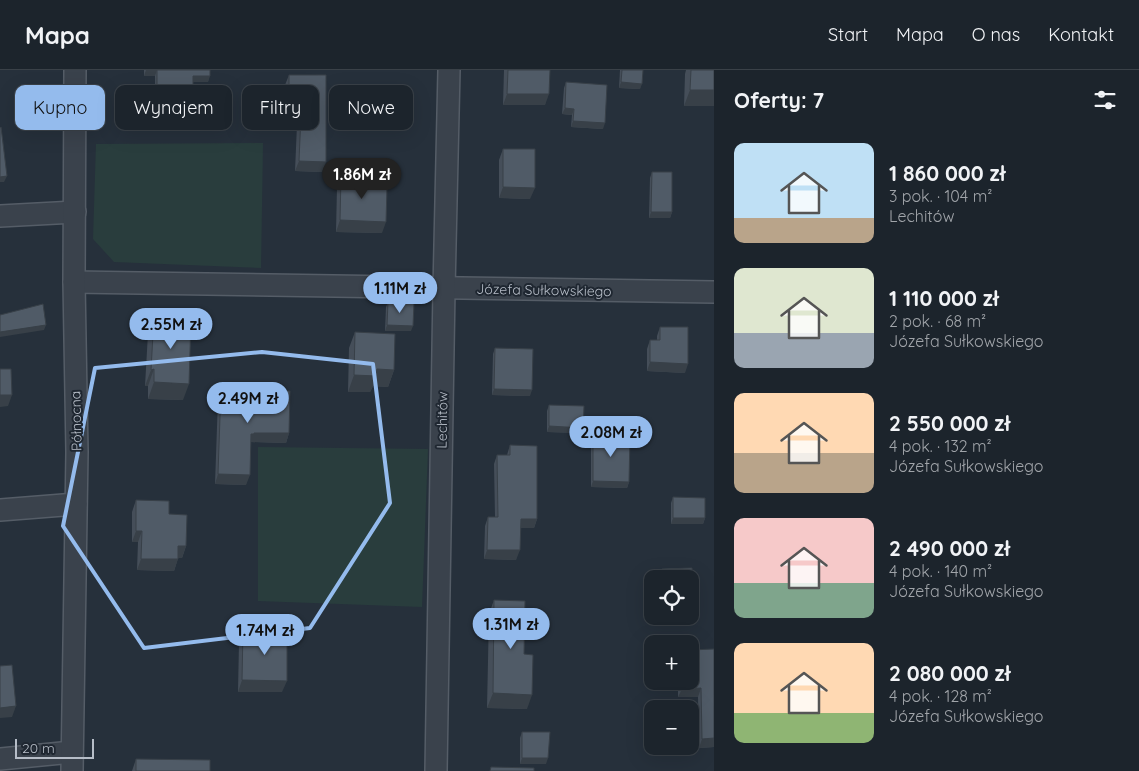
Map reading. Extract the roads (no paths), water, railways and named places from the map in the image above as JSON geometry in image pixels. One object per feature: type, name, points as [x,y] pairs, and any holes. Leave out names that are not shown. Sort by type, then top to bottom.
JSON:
[{"type":"street","name":"Północna","points":[[72,762],[77,452],[74,282],[76,212],[75,70]]},
{"type":"street","name":"Lechitów","points":[[436,771],[449,70]]},
{"type":"street","points":[[0,216],[76,212]]},
{"type":"street","name":"Józefa Sułkowskiego","points":[[74,282],[714,292]]},
{"type":"street","points":[[0,510],[76,504]]},
{"type":"street","points":[[0,760],[72,762]]}]
